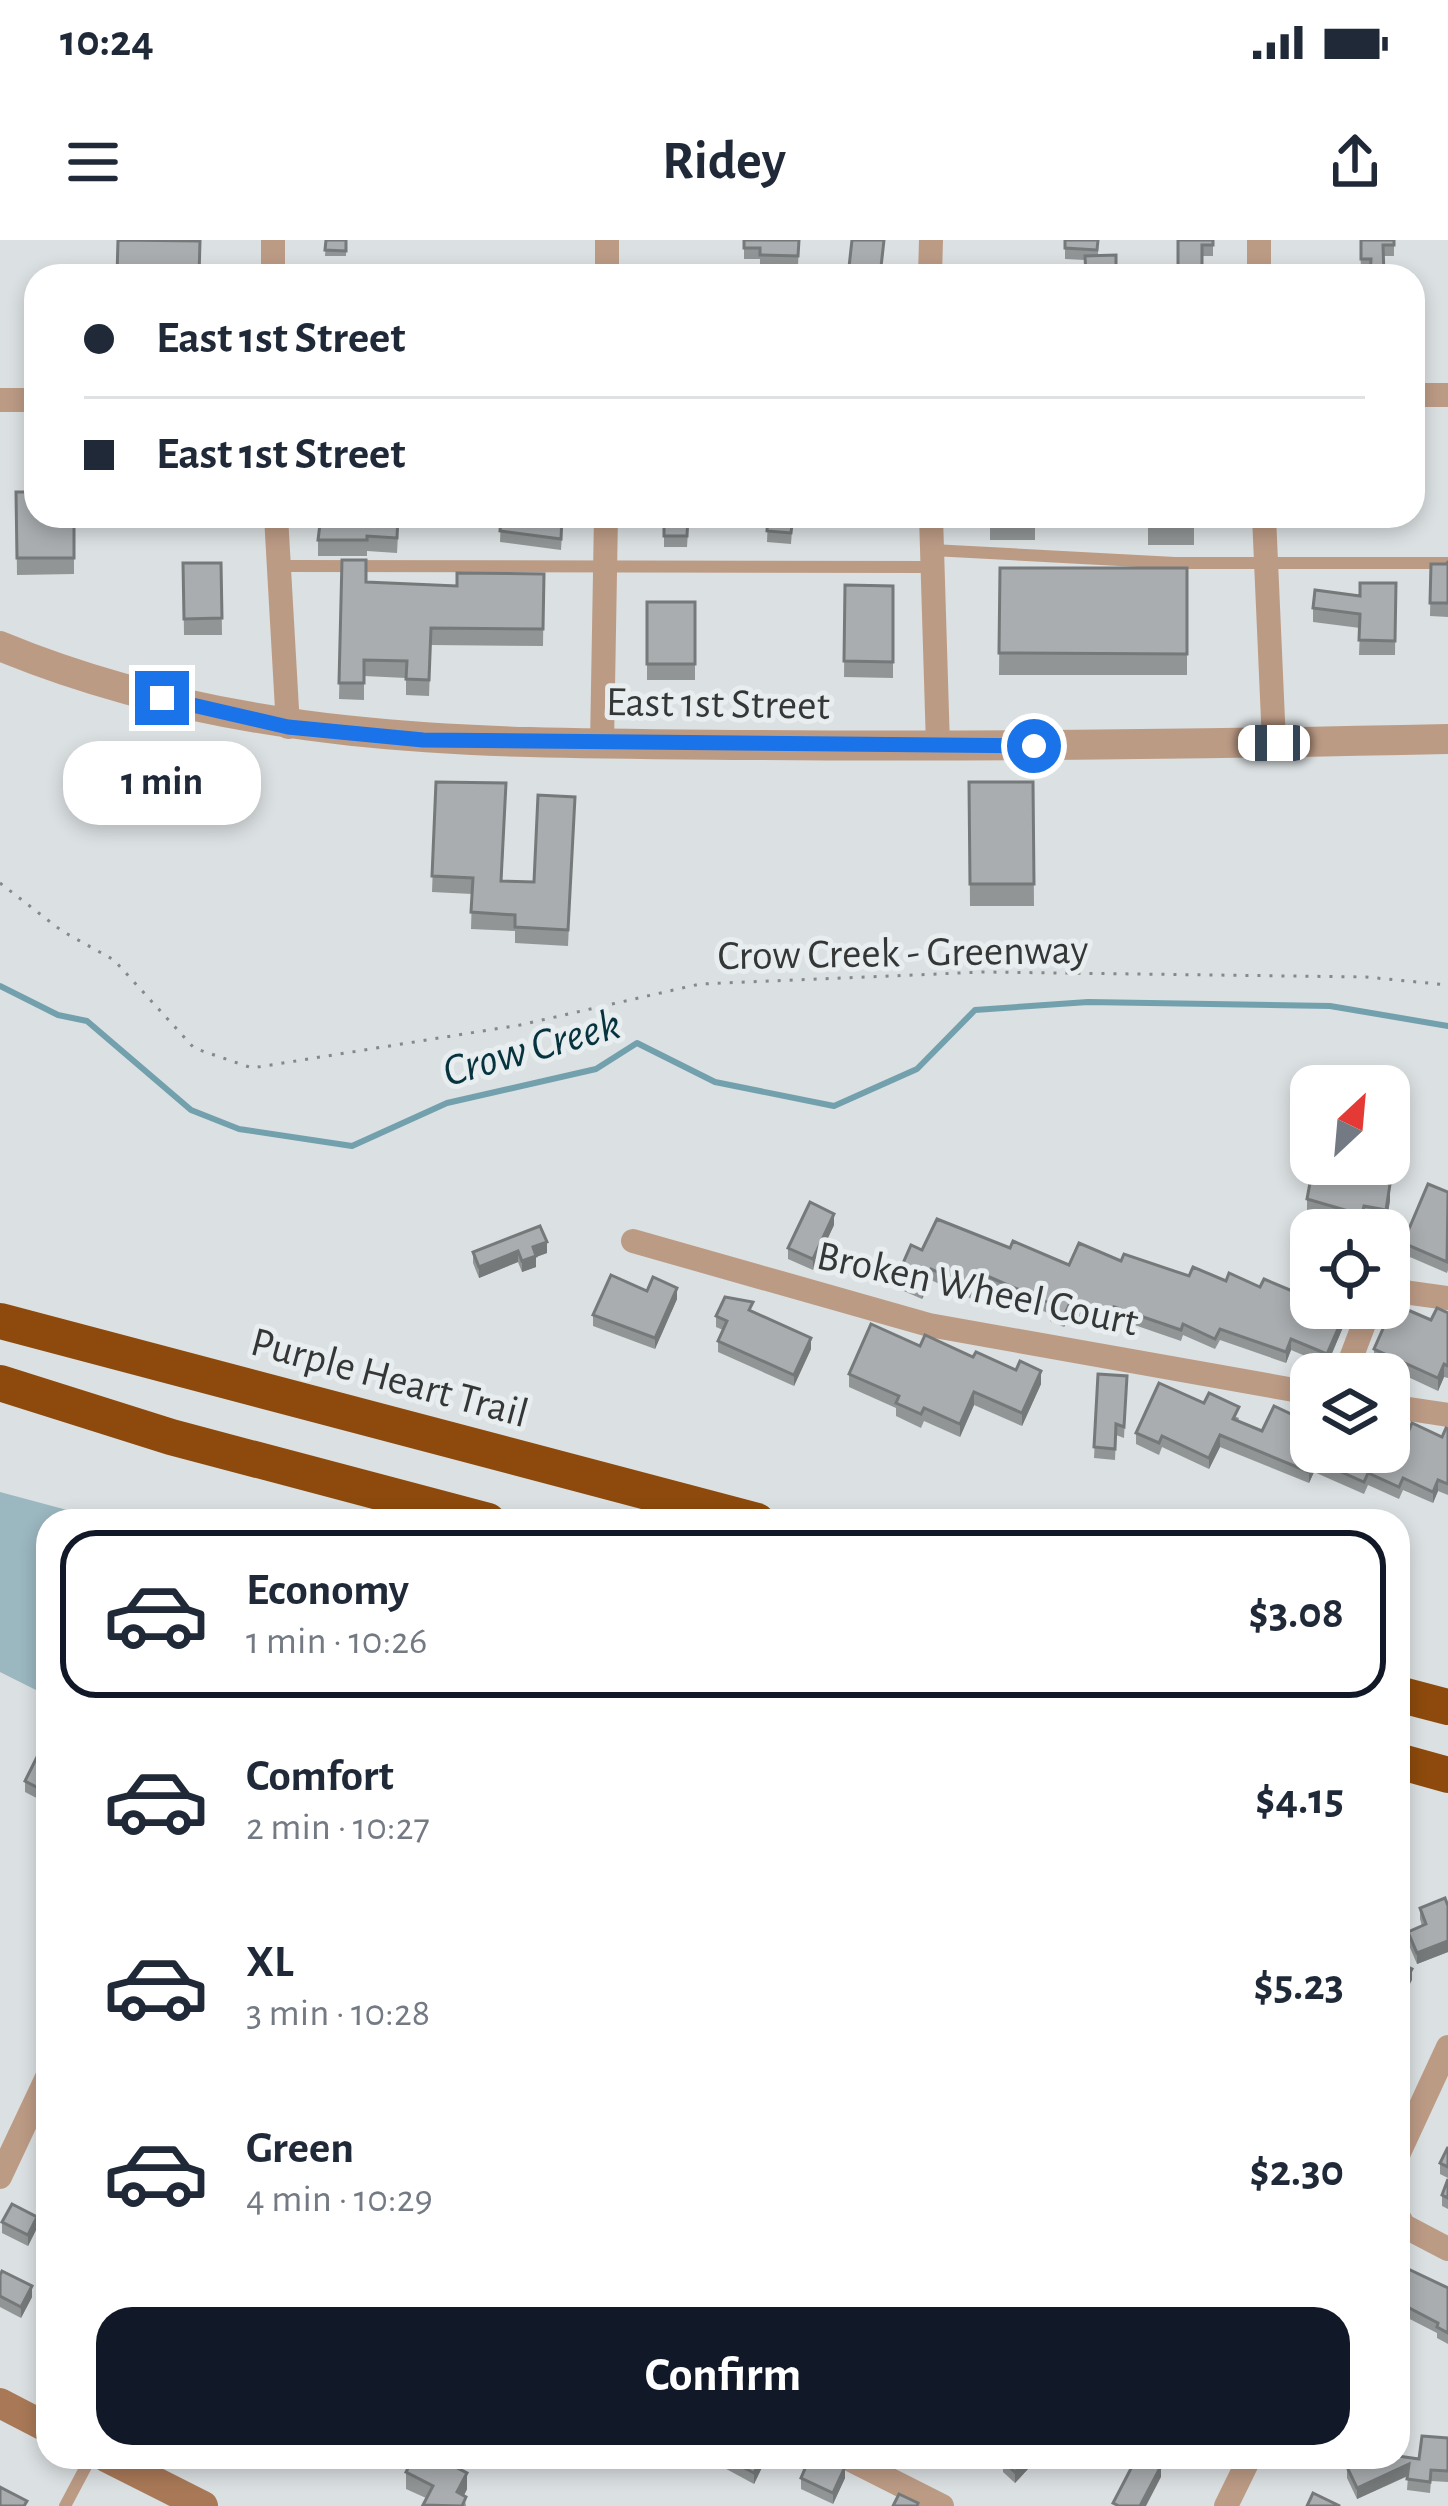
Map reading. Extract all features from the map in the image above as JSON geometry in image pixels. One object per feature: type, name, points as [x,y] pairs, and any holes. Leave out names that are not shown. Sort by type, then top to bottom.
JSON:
[{"type":"highway","points":[[0,1296],[326,1405]]},
{"type":"highway","name":"Purple Heart Trail","points":[[0,1321],[712,1509]]},
{"type":"highway","points":[[0,1383],[171,1437],[443,1509]]},
{"type":"highway","points":[[1410,1697],[1448,1707]]},
{"type":"highway","points":[[1410,1765],[1448,1775]]},
{"type":"main road","points":[[0,2403],[36,2422]]},
{"type":"main road","points":[[130,2469],[203,2506]]},
{"type":"street","points":[[277,528],[288,727]]},
{"type":"street","points":[[602,744],[606,528]]},
{"type":"street","points":[[932,528],[938,746]]},
{"type":"street","points":[[1264,528],[1274,743]]},
{"type":"street","name":"East 1st Street","points":[[0,646],[120,688],[288,727],[423,740],[938,746],[1448,739]]},
{"type":"street","name":"Broken Wheel Court","points":[[632,1241],[929,1325],[1290,1389]]},
{"type":"street","points":[[1410,1293],[1448,1298]]},
{"type":"street","points":[[1410,1409],[1448,1415]]},
{"type":"street","points":[[1410,2129],[1448,2048]]},
{"type":"street","points":[[0,2177],[7,2143],[36,2095]]},
{"type":"street","points":[[1410,2230],[1448,2249]]},
{"type":"street","points":[[869,2469],[942,2506]]},
{"type":"street","points":[[1226,2506],[1244,2469]]},
{"type":"lane","points":[[279,566],[605,567],[933,559],[1448,563]]},
{"type":"lane","points":[[65,2506],[85,2469]]},
{"type":"path","name":"Crow Creek - Greenway","points":[[0,883],[62,931],[114,960],[194,1048],[252,1068],[520,1025],[722,982],[984,971],[1088,977],[1321,976],[1448,986]]},
{"type":"shaded area","points":[[0,1492],[63,1509],[36,1509],[36,1690],[0,1672]]},
{"type":"building","points":[[118,240],[200,241],[199,264],[117,264]]},
{"type":"building","points":[[326,240],[346,240],[346,251],[325,250]]},
{"type":"building","points":[[744,240],[799,240],[798,256],[760,255],[760,248],[744,248]]},
{"type":"building","points":[[852,240],[884,240],[881,264],[849,264]]},
{"type":"building","points":[[1065,240],[1098,240],[1097,250],[1065,248]]},
{"type":"building","points":[[1178,240],[1213,240],[1213,245],[1202,245],[1202,264],[1178,264]]},
{"type":"building","points":[[1361,240],[1394,240],[1394,245],[1383,245],[1384,264],[1361,259]]},
{"type":"building","points":[[1116,255],[1116,264],[1085,264],[1085,256]]},
{"type":"building","points":[[16,492],[24,492],[24,528],[74,528],[74,558],[17,558]]},
{"type":"building","points":[[320,528],[397,528],[397,538],[318,540]]},
{"type":"building","points":[[500,528],[561,528],[561,539]]},
{"type":"building","points":[[664,528],[687,528],[687,536],[664,536]]},
{"type":"building","points":[[767,528],[792,528],[791,533]]},
{"type":"building","points":[[342,560],[366,560],[366,582],[457,586],[457,573],[544,574],[543,629],[431,628],[429,680],[406,679],[407,661],[364,660],[364,683],[339,683]]},
{"type":"building","points":[[1448,562],[1448,603],[1430,603],[1431,564]]},
{"type":"building","points":[[183,563],[221,563],[222,618],[184,619]]},
{"type":"building","points":[[1000,568],[1187,568],[1187,654],[999,653]]},
{"type":"building","points":[[1360,583],[1396,583],[1395,641],[1359,640],[1360,614],[1313,608],[1315,590],[1360,596]]},
{"type":"building","points":[[845,585],[893,586],[893,662],[844,661]]},
{"type":"building","points":[[647,602],[695,602],[695,664],[647,664]]},
{"type":"building","points":[[436,782],[506,783],[501,881],[534,882],[538,795],[575,797],[568,930],[515,927],[515,915],[471,912],[473,878],[432,876]]},
{"type":"building","points":[[969,782],[1033,782],[1034,884],[970,884]]},
{"type":"building","points":[[1428,1184],[1448,1192],[1447,1262],[1410,1246],[1410,1226]]},
{"type":"building","points":[[1310,1185],[1390,1185],[1386,1209],[1341,1209],[1307,1199]]},
{"type":"building","points":[[810,1202],[834,1214],[813,1259],[788,1248]]},
{"type":"building","points":[[937,1219],[1010,1248],[1013,1241],[1069,1265],[1079,1243],[1121,1261],[1124,1254],[1189,1276],[1193,1267],[1226,1281],[1229,1273],[1260,1287],[1264,1279],[1290,1290],[1290,1329],[1338,1329],[1327,1353],[1291,1339],[1286,1352],[1220,1329],[1215,1339],[1183,1324],[1181,1330],[1114,1307],[1109,1320],[1070,1303],[1064,1316],[1050,1310],[1052,1304],[985,1275],[978,1291],[931,1269],[922,1288],[897,1277],[911,1245],[922,1250]]},
{"type":"building","points":[[540,1226],[547,1242],[533,1247],[536,1256],[522,1261],[518,1251],[479,1267],[473,1252]]},
{"type":"building","points":[[611,1275],[647,1291],[653,1277],[677,1288],[655,1338],[593,1315]]},
{"type":"building","points":[[725,1297],[753,1302],[749,1310],[811,1338],[794,1375],[718,1341],[727,1321],[716,1316]]},
{"type":"building","points":[[1437,1308],[1448,1313],[1448,1366],[1444,1364],[1438,1378],[1410,1365],[1410,1353],[1374,1349],[1383,1329],[1410,1329],[1410,1311],[1431,1320]]},
{"type":"building","points":[[871,1324],[920,1346],[925,1335],[973,1357],[976,1352],[1016,1370],[1020,1361],[1041,1371],[1022,1413],[974,1392],[960,1424],[924,1408],[921,1414],[896,1403],[899,1396],[849,1374]]},
{"type":"building","points":[[1098,1374],[1127,1376],[1124,1427],[1116,1424],[1115,1449],[1094,1447]]},
{"type":"building","points":[[1159,1383],[1204,1403],[1209,1393],[1239,1407],[1233,1419],[1262,1431],[1274,1406],[1290,1414],[1290,1464],[1220,1435],[1209,1458],[1162,1436],[1159,1443],[1136,1433]]},
{"type":"building","points":[[1412,1423],[1442,1437],[1448,1429],[1448,1484],[1438,1480],[1433,1492],[1403,1478],[1399,1487],[1368,1473],[1410,1473]]},
{"type":"building","points":[[1344,1473],[1368,1473],[1364,1482]]},
{"type":"building","points":[[36,1759],[36,1787],[25,1781]]},
{"type":"building","points":[[1445,1898],[1448,1941],[1417,1953],[1410,1931],[1426,1924],[1420,1908]]},
{"type":"building","points":[[12,2204],[36,2216],[28,2235],[2,2222]]},
{"type":"building","points":[[1410,2270],[1448,2288],[1448,2333],[1410,2308]]},
{"type":"building","points":[[2,2271],[32,2286],[21,2307],[0,2296]]},
{"type":"building","points":[[1422,2436],[1448,2438],[1448,2471],[1431,2470],[1430,2482],[1407,2479],[1410,2458],[1419,2459]]},
{"type":"building","points":[[459,2469],[467,2473],[457,2492],[466,2497],[462,2506],[423,2505],[433,2486],[406,2472]]},
{"type":"building","points":[[805,2469],[844,2469],[833,2493],[801,2478]]},
{"type":"building","points":[[1131,2469],[1159,2469],[1140,2506],[1113,2503]]},
{"type":"building","points":[[1348,2469],[1398,2469],[1357,2488]]},
{"type":"building","points":[[0,2487],[27,2501],[24,2506],[0,2506]]},
{"type":"building","points":[[1313,2493],[1340,2506],[1307,2506]]},
{"type":"building","points":[[899,2494],[918,2503],[917,2506],[893,2506]]},
{"type":"waterway","name":"Crow Creek","points":[[0,986],[58,1015],[87,1021],[191,1110],[239,1129],[352,1146],[447,1103],[596,1069],[637,1043],[715,1082],[834,1106],[917,1069],[975,1010],[1088,1002],[1330,1006],[1448,1026]]},
{"type":"route","points":[[162,698],[288,727],[423,740],[1034,746]]}]
